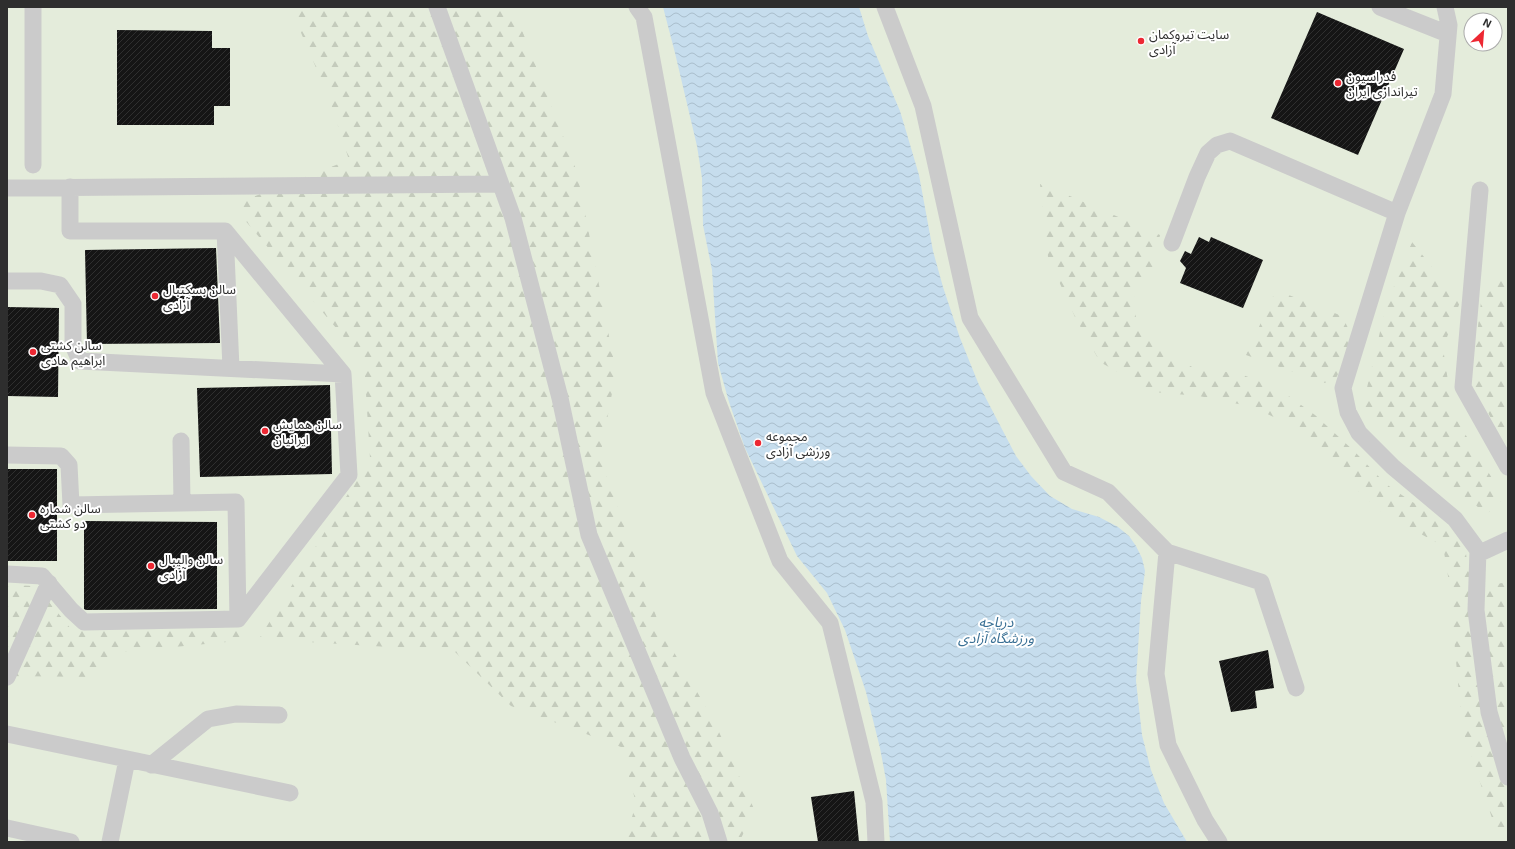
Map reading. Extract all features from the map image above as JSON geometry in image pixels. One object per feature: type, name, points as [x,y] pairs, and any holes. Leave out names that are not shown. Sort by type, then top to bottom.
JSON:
[{"type":"lane","points":[[33,7],[33,164]]},
{"type":"lane","points":[[437,7],[513,218],[560,398],[589,535],[682,758],[710,813],[719,842]]},
{"type":"lane","points":[[637,7],[644,17],[714,393],[780,561],[830,623],[874,802],[876,842]]},
{"type":"lane","points":[[884,7],[923,106],[970,318],[1064,472],[1108,492],[1167,552],[1261,582],[1296,688]]},
{"type":"lane","points":[[1380,7],[1448,34]]},
{"type":"lane","points":[[1445,7],[1449,25],[1443,94],[1397,213],[1343,388],[1348,412],[1359,433],[1394,467],[1455,519],[1480,553],[1508,540]]},
{"type":"lane","points":[[1172,243],[1197,177],[1208,154],[1217,145],[1230,141],[1397,213]]},
{"type":"lane","points":[[7,188],[500,184]]},
{"type":"lane","points":[[70,187],[70,231],[225,231]]},
{"type":"lane","points":[[1480,190],[1463,387],[1508,468]]},
{"type":"lane","points":[[225,231],[231,368]]},
{"type":"lane","points":[[225,231],[344,374],[349,475],[238,619]]},
{"type":"lane","points":[[7,281],[41,281],[60,285],[73,304],[73,345],[80,361],[344,374]]},
{"type":"lane","points":[[181,441],[182,503]]},
{"type":"lane","points":[[7,455],[61,456],[69,465],[71,505],[236,502],[238,619]]},
{"type":"lane","points":[[1478,550],[1476,610],[1489,712],[1508,777]]},
{"type":"lane","points":[[1167,552],[1156,674],[1168,745],[1205,820],[1220,842]]},
{"type":"lane","points":[[7,574],[42,576],[71,610],[84,622],[238,619]]},
{"type":"lane","points":[[7,677],[49,583]]},
{"type":"lane","points":[[151,765],[208,719],[236,714],[279,715]]},
{"type":"lane","points":[[7,734],[290,793]]},
{"type":"lane","points":[[110,842],[127,760]]},
{"type":"lane","points":[[7,828],[71,842]]},
{"type":"green space","name":"مجموعه ورزشی آزادی","points":[[7,7],[1508,7],[1508,842],[7,842]]},
{"type":"green space","points":[[290,7],[513,7],[577,172],[616,372],[600,457],[661,630],[714,721],[755,811],[739,842],[625,842],[636,803],[621,747],[511,706],[454,651],[259,639],[370,458],[364,361],[232,205],[349,160],[329,98]]},
{"type":"green space","points":[[1040,184],[1160,235],[1150,280],[1133,281],[1136,319],[1148,338],[1171,356],[1196,369],[1238,373],[1279,389],[1315,415],[1354,451],[1386,484],[1409,500],[1445,521],[1465,546],[1467,561],[1478,587],[1508,582],[1508,842],[1500,842],[1462,728],[1449,582],[1443,546],[1384,514],[1357,490],[1296,428],[1253,407],[1199,396],[1153,392],[1100,362],[1075,317],[1048,257]]},
{"type":"green space","points":[[1412,242],[1460,302],[1443,348],[1453,414],[1504,498],[1487,514],[1409,454],[1362,409],[1386,306]]},
{"type":"green space","points":[[1508,271],[1508,448],[1471,383],[1481,302],[1501,277]]},
{"type":"green space","points":[[1276,290],[1342,316],[1350,332],[1349,352],[1335,380],[1324,383],[1246,355]]},
{"type":"green space","points":[[7,585],[36,586],[71,629],[238,630],[259,639],[110,653],[96,677],[7,676]]},
{"type":"water","name":"دریاچه ورزشگاه آزادی","points":[[663,7],[859,7],[868,36],[900,111],[919,175],[933,251],[943,287],[960,338],[979,385],[1016,456],[1031,476],[1050,496],[1072,509],[1099,517],[1118,527],[1129,536],[1142,558],[1145,571],[1141,601],[1136,681],[1142,735],[1151,770],[1164,803],[1187,842],[890,842],[886,780],[880,748],[866,692],[845,630],[827,593],[797,556],[745,448],[729,402],[718,363],[712,270],[703,225],[702,178],[697,146]]},
{"type":"building","name":"فدراسیون تیراندازی ایران","points":[[1317,12],[1404,49],[1358,155],[1271,118]]},
{"type":"building","points":[[117,30],[212,31],[212,48],[230,48],[230,106],[214,106],[214,125],[117,125]]},
{"type":"building","points":[[1199,237],[1209,242],[1211,237],[1263,260],[1243,308],[1180,283],[1186,268],[1180,261],[1185,251],[1191,254]]},
{"type":"building","name":"سالن بسکتبال آزادی","points":[[216,248],[220,343],[87,344],[85,250]]},
{"type":"building","name":"سالن کشتی ابراهیم هادی","points":[[7,307],[59,308],[58,397],[7,396]]},
{"type":"building","name":"سالن همایش ایرانیان","points":[[330,385],[332,474],[200,477],[197,388]]},
{"type":"building","name":"سالن شماره دو کشتی","points":[[7,469],[57,469],[57,561],[7,561]]},
{"type":"building","name":"سالن والیبال آزادی","points":[[84,521],[217,522],[217,609],[84,609]]},
{"type":"building","points":[[1268,650],[1274,688],[1255,691],[1257,708],[1231,712],[1219,661]]},
{"type":"building","points":[[854,791],[859,842],[818,842],[811,797]]},
{"type":"place","name":"سایت تیروکمان آزادی","points":[[1141,41]]},
{"type":"place","name":"فدراسیون تیراندازی ایران","points":[[1338,83]]},
{"type":"place","name":"سالن بسکتبال آزادی","points":[[155,296]]},
{"type":"place","name":"سالن کشتی ابراهیم هادی","points":[[33,352]]},
{"type":"place","name":"سالن همایش ایرانیان","points":[[265,431]]},
{"type":"place","name":"مجموعه ورزشی آزادی","points":[[758,443]]},
{"type":"place","name":"سالن شماره دو کشتی","points":[[32,515]]},
{"type":"place","name":"سالن والیبال آزادی","points":[[151,566]]}]
